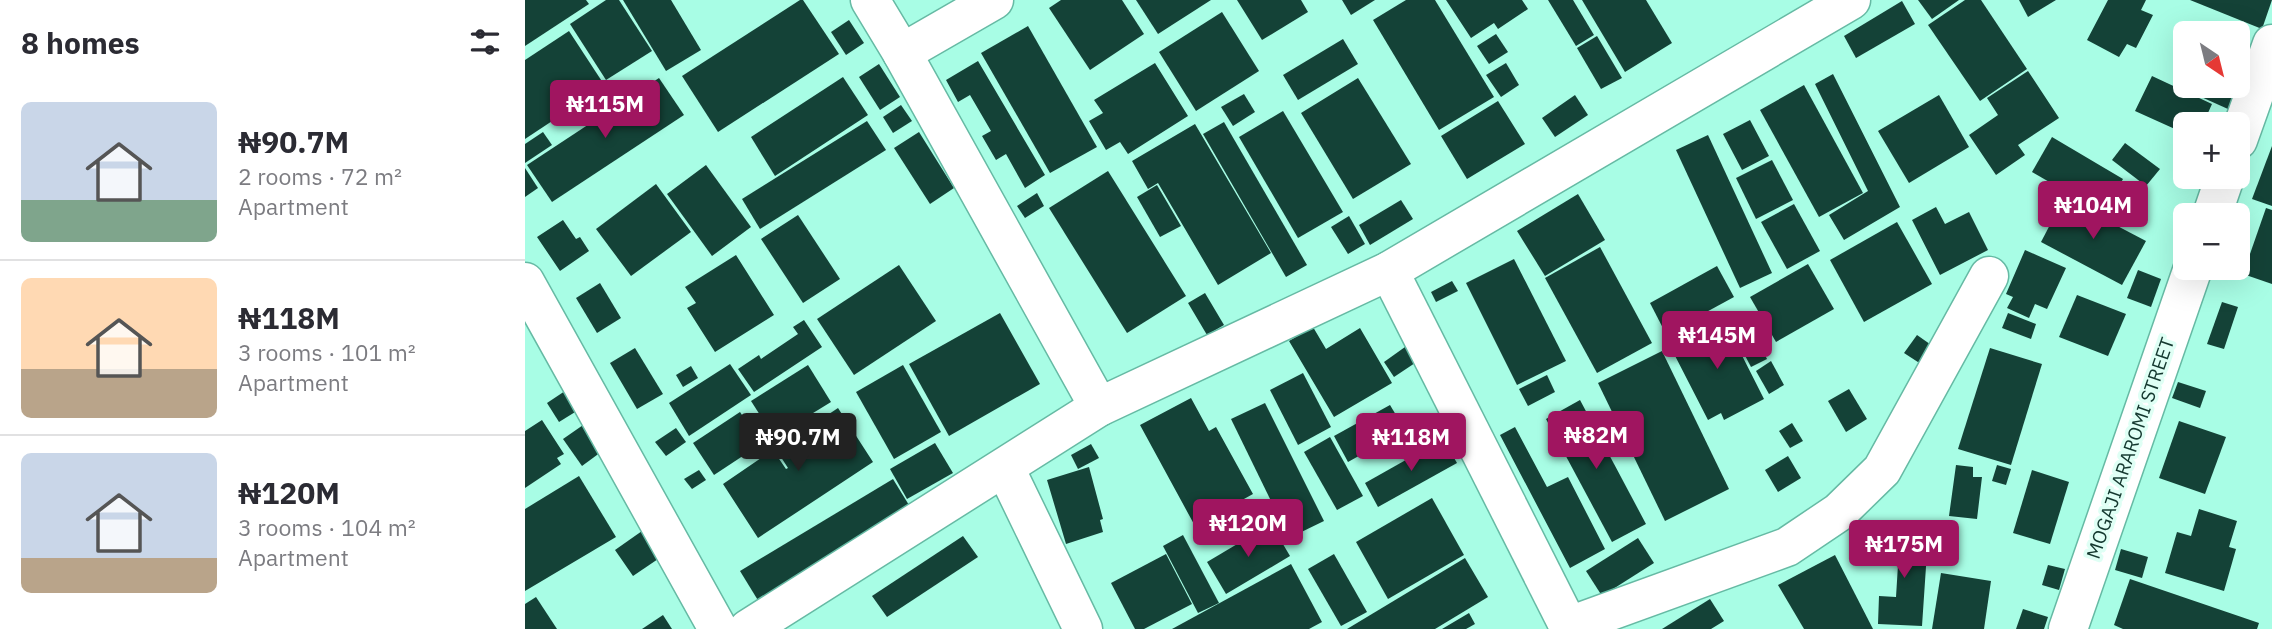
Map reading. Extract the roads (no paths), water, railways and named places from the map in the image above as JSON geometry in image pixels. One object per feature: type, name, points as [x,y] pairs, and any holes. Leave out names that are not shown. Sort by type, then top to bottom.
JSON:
[{"type":"street","points":[[870,0],[1099,407]]},
{"type":"street","points":[[902,53],[994,0]]},
{"type":"street","points":[[748,629],[1099,407],[1389,271],[1851,0]]},
{"type":"street","points":[[2248,112],[2272,44]]},
{"type":"street","points":[[1389,271],[1569,627],[1787,547],[1839,512],[1882,470],[1989,276]]},
{"type":"street","name":"MOGAJI ARAROMI STREET","points":[[2068,629],[2189,280]]},
{"type":"street","points":[[525,282],[718,629]]},
{"type":"street","points":[[1005,468],[1083,629]]}]
